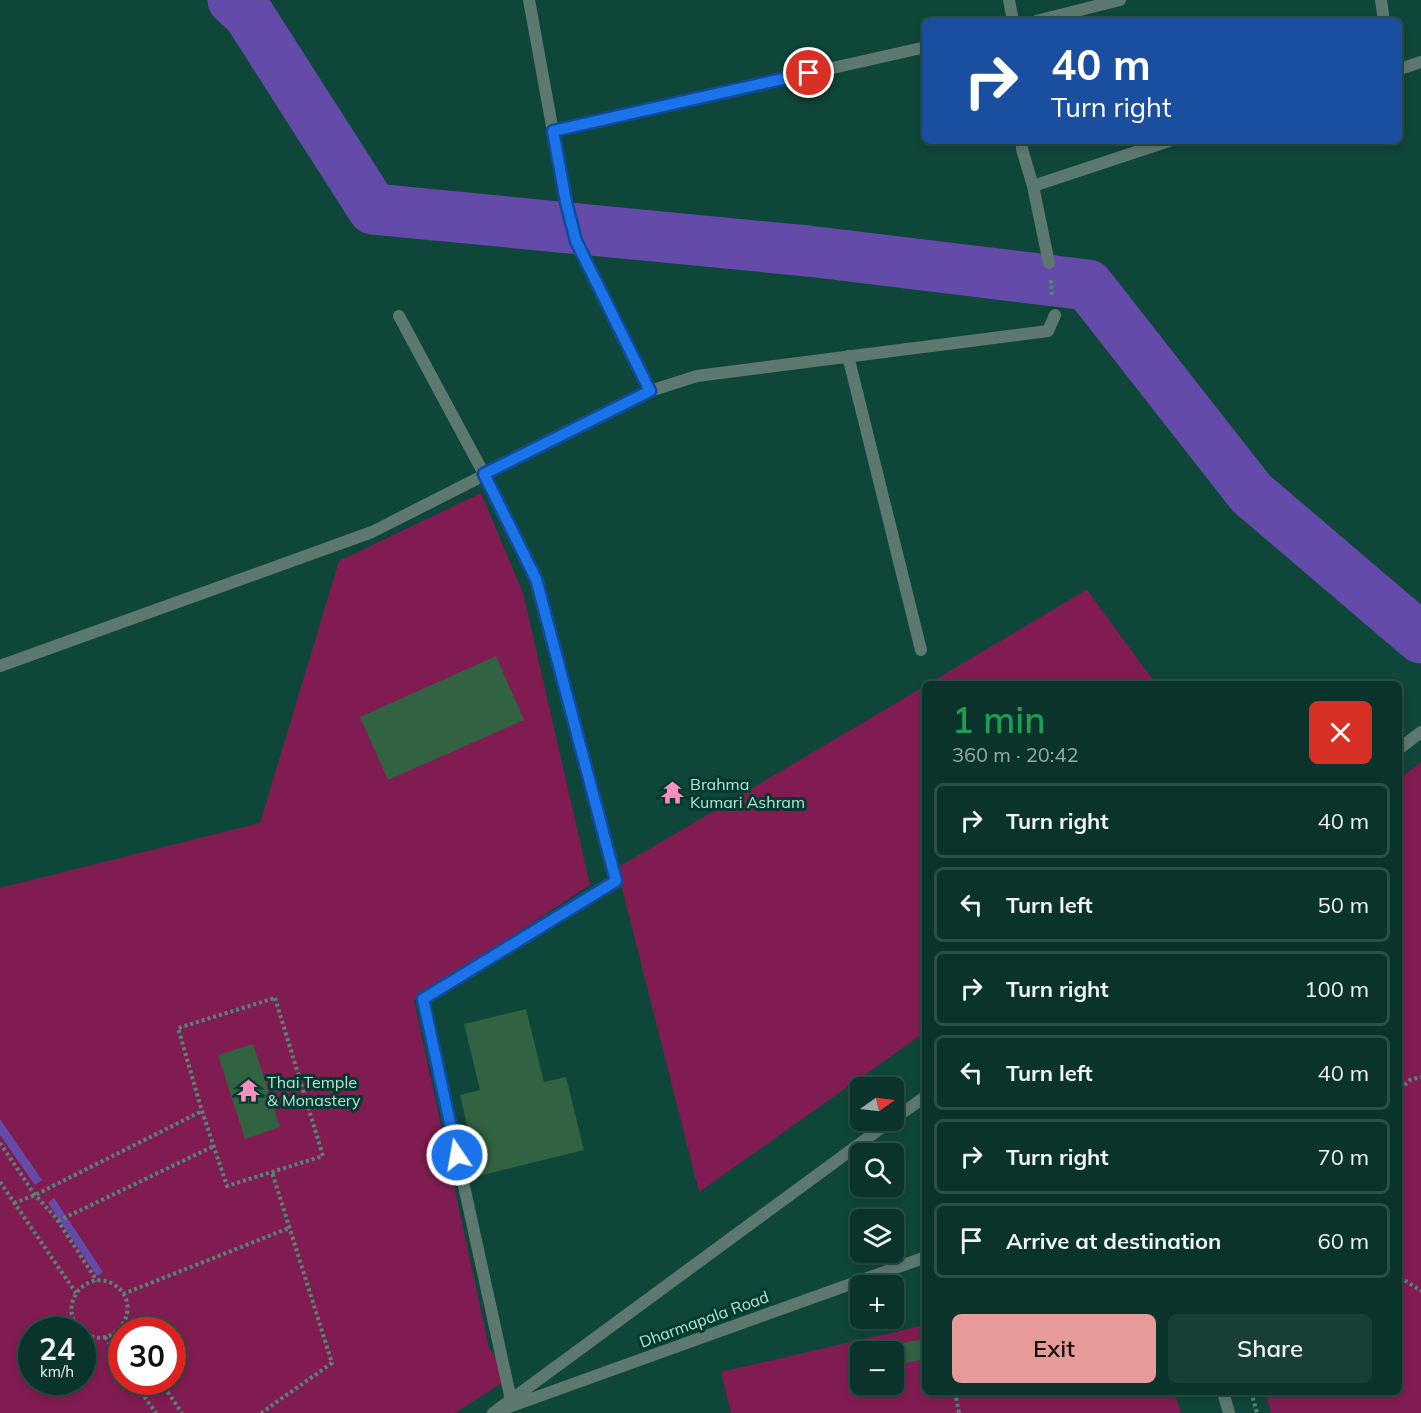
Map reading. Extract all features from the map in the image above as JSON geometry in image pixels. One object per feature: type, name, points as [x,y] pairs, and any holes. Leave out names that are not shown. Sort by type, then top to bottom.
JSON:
[{"type":"street","points":[[529,0],[566,202],[576,241],[650,391]]},
{"type":"street","points":[[1010,0],[1013,18]]},
{"type":"street","points":[[1048,18],[1120,0]]},
{"type":"street","points":[[1381,0],[1384,18]]},
{"type":"street","points":[[553,131],[922,47]]},
{"type":"street","points":[[1402,68],[1421,62]]},
{"type":"street","points":[[1022,144],[1049,263]]},
{"type":"street","points":[[1033,186],[1159,144]]},
{"type":"street","points":[[0,666],[372,532],[650,391],[697,376],[1048,330],[1054,315]]},
{"type":"street","points":[[399,316],[484,474],[536,579],[616,881],[423,999],[511,1400]]},
{"type":"street","points":[[848,356],[921,650]]},
{"type":"street","points":[[1402,746],[1421,732]]},
{"type":"street","points":[[904,1112],[922,1099]]},
{"type":"street","points":[[493,1413],[878,1131]]},
{"type":"street","name":"Dharmapala Road","points":[[493,1413],[922,1258]]},
{"type":"street","points":[[1224,1395],[1229,1413]]},
{"type":"path","points":[[1049,263],[1054,315]]},
{"type":"path","points":[[274,998],[324,1156],[227,1186],[202,1111],[178,1028],[274,998]]},
{"type":"path","points":[[1402,1087],[1410,1080],[1421,1077]]},
{"type":"path","points":[[14,1203],[35,1195],[202,1111]]},
{"type":"path","points":[[0,1143],[35,1195],[58,1221],[97,1281]]},
{"type":"path","points":[[58,1221],[214,1146]]},
{"type":"path","points":[[261,1413],[332,1364],[272,1172]]},
{"type":"path","points":[[0,1182],[76,1293]]},
{"type":"path","points":[[123,1294],[289,1228]]},
{"type":"path","points":[[1402,1278],[1421,1291]]},
{"type":"path","points":[[73,1317],[71,1309],[76,1293],[87,1283],[97,1281],[113,1284],[120,1290],[126,1299],[128,1312],[126,1317]]},
{"type":"path","points":[[96,1336],[108,1336]]},
{"type":"path","points":[[105,1337],[108,1341]]},
{"type":"path","points":[[143,1395],[156,1413]]},
{"type":"path","points":[[170,1395],[182,1413]]},
{"type":"path","points":[[956,1395],[959,1413]]},
{"type":"path","points":[[1252,1395],[1257,1413]]},
{"type":"shaded area","points":[[481,493],[523,593],[590,885],[414,1000],[489,1348],[509,1378],[455,1413],[0,1413],[0,888],[260,823],[339,561]]},
{"type":"shaded area","points":[[1086,590],[1154,681],[933,681]]},
{"type":"shaded area","points":[[922,688],[922,1034],[861,1077],[850,1077],[850,1085],[699,1192],[617,868]]},
{"type":"shaded area","points":[[1421,762],[1421,1413],[1271,1413],[1266,1395],[1402,1395],[1402,776]]},
{"type":"shaded area","points":[[0,1119],[42,1180],[35,1185],[0,1135]]},
{"type":"shaded area","points":[[54,1198],[103,1272],[97,1276],[48,1203]]},
{"type":"shaded area","points":[[922,1326],[922,1395],[1175,1395],[1181,1413],[731,1413],[721,1372],[850,1342],[850,1395],[904,1395],[904,1341],[856,1341]]},
{"type":"building","points":[[496,656],[524,720],[388,780],[360,717]]},
{"type":"building","points":[[526,1009],[544,1082],[566,1077],[584,1150],[479,1176],[460,1095],[480,1090],[464,1024]]},
{"type":"building","name":"Thai Temple & Monastery","points":[[253,1044],[280,1127],[245,1139],[218,1055]]},
{"type":"building","points":[[922,1339],[922,1360],[904,1363],[904,1343]]},
{"type":"waterway","points":[[233,0],[249,15],[373,209],[808,251],[1088,285],[1251,493],[1421,638]]},
{"type":"place","name":"Brahma Kumari Ashram","points":[[672,793]]},
{"type":"place","name":"Thai Temple & Monastery","points":[[249,1091]]},
{"type":"route","points":[[457,1155],[423,999],[616,881],[536,579],[484,474],[650,391],[576,241],[566,202],[553,131],[809,73]]}]
